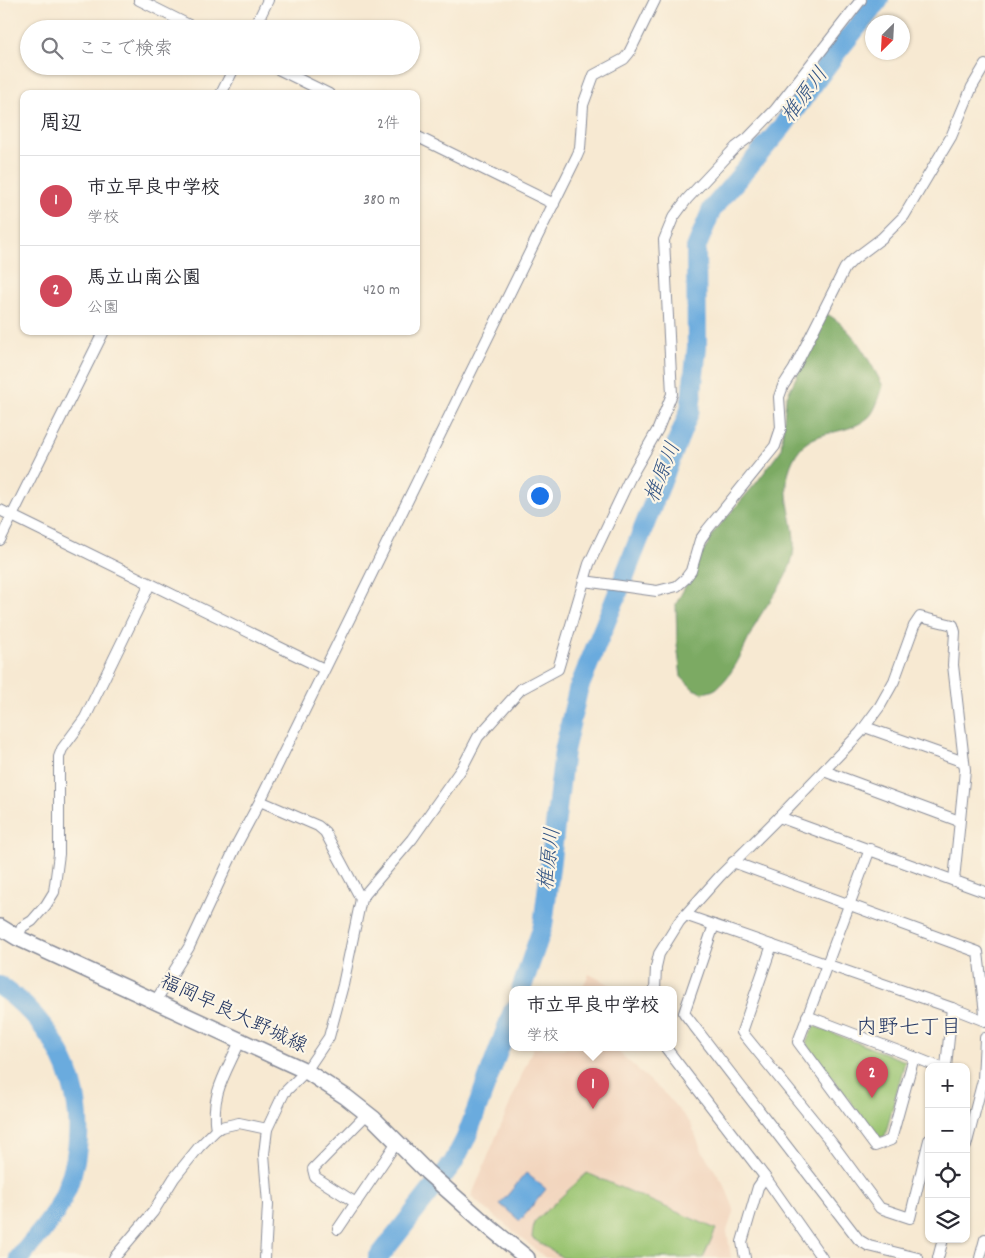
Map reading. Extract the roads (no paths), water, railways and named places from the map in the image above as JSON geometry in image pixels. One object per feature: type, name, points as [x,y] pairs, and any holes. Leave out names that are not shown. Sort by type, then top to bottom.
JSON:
[{"type":"main road","name":"福岡早良大野城線","points":[[0,928],[306,1071],[346,1097],[367,1114],[427,1172],[527,1258]]},
{"type":"street","points":[[139,0],[179,20]]},
{"type":"street","points":[[258,20],[268,0]]},
{"type":"street","points":[[156,1002],[189,947],[238,842],[260,801],[580,149],[583,106],[594,75],[624,59],[629,53],[654,0]]},
{"type":"street","points":[[265,1258],[268,1204],[264,1141],[267,1129],[284,1093],[306,1071],[329,1037],[343,985],[361,899],[412,839],[462,768],[478,737],[521,689],[558,669],[589,564],[630,478],[658,429],[672,394],[664,240],[673,218],[687,199],[736,147],[748,138],[775,110],[861,0]]},
{"type":"street","points":[[584,581],[648,590],[667,589],[677,586],[685,580],[691,571],[700,540],[706,530],[775,446],[781,428],[779,397],[783,386],[794,369],[845,268],[882,238],[904,216],[951,138],[972,87],[985,65]]},
{"type":"street","points":[[224,90],[231,75]]},
{"type":"street","points":[[290,75],[321,90]]},
{"type":"street","points":[[420,138],[554,204]]},
{"type":"street","points":[[0,540],[102,335]]},
{"type":"street","points":[[0,510],[324,669]]},
{"type":"street","points":[[18,938],[22,927],[32,921],[54,892],[59,854],[59,757],[62,749],[85,718],[150,584]]},
{"type":"street","points":[[655,986],[659,954],[679,922],[733,862],[865,727],[894,681],[914,626],[920,617],[953,625],[955,632],[953,665],[965,770],[954,880]]},
{"type":"street","points":[[865,727],[964,762]]},
{"type":"street","points":[[824,771],[959,821]]},
{"type":"street","points":[[260,801],[318,826],[325,832],[361,899]]},
{"type":"street","points":[[779,817],[985,892]]},
{"type":"street","points":[[870,849],[798,1042],[875,1146],[891,1140],[914,1057]]},
{"type":"street","points":[[733,862],[978,952],[985,1014]]},
{"type":"street","points":[[685,915],[985,1021]]},
{"type":"street","points":[[714,925],[684,1013],[859,1240],[869,1246],[918,1258]]},
{"type":"street","points":[[772,945],[742,1032],[832,1142],[880,1208],[910,1218],[926,1153]]},
{"type":"street","points":[[946,1063],[952,1008]]},
{"type":"street","points":[[808,1016],[929,1063]]},
{"type":"street","points":[[970,1130],[983,1080],[985,1038]]},
{"type":"street","points":[[216,1130],[214,1106],[223,1076],[240,1041]]},
{"type":"street","points":[[668,1051],[765,1177],[822,1258]]},
{"type":"street","points":[[356,1203],[315,1177],[313,1169],[367,1114]]},
{"type":"street","points":[[114,1258],[153,1212],[180,1170],[216,1130],[239,1123],[267,1129]]},
{"type":"street","points":[[338,1229],[397,1142]]},
{"type":"street","points":[[745,1258],[742,1242],[758,1187],[765,1177]]},
{"type":"street","points":[[980,1258],[985,1239]]},
{"type":"street","points":[[938,1258],[942,1243]]},
{"type":"water","points":[[526,1173],[546,1189],[520,1221],[500,1204]]},
{"type":"waterway","name":"椎原川","points":[[522,986],[543,926],[564,751],[578,690],[690,410],[697,347],[696,248],[712,209],[782,127],[836,53],[879,0]]},
{"type":"waterway","points":[[0,986],[25,1006],[45,1030],[61,1056],[72,1083],[78,1113],[78,1143],[72,1173],[60,1204],[46,1225],[19,1258]]},
{"type":"waterway","name":"椎原川","points":[[378,1258],[453,1163],[466,1138],[509,1022]]},
{"type":"place","name":"馬立山南公園","points":[[872,1098]]},
{"type":"place","name":"市立早良中学校","points":[[593,1109]]},
{"type":"district","name":"内野七丁目","points":[[909,1029]]}]
